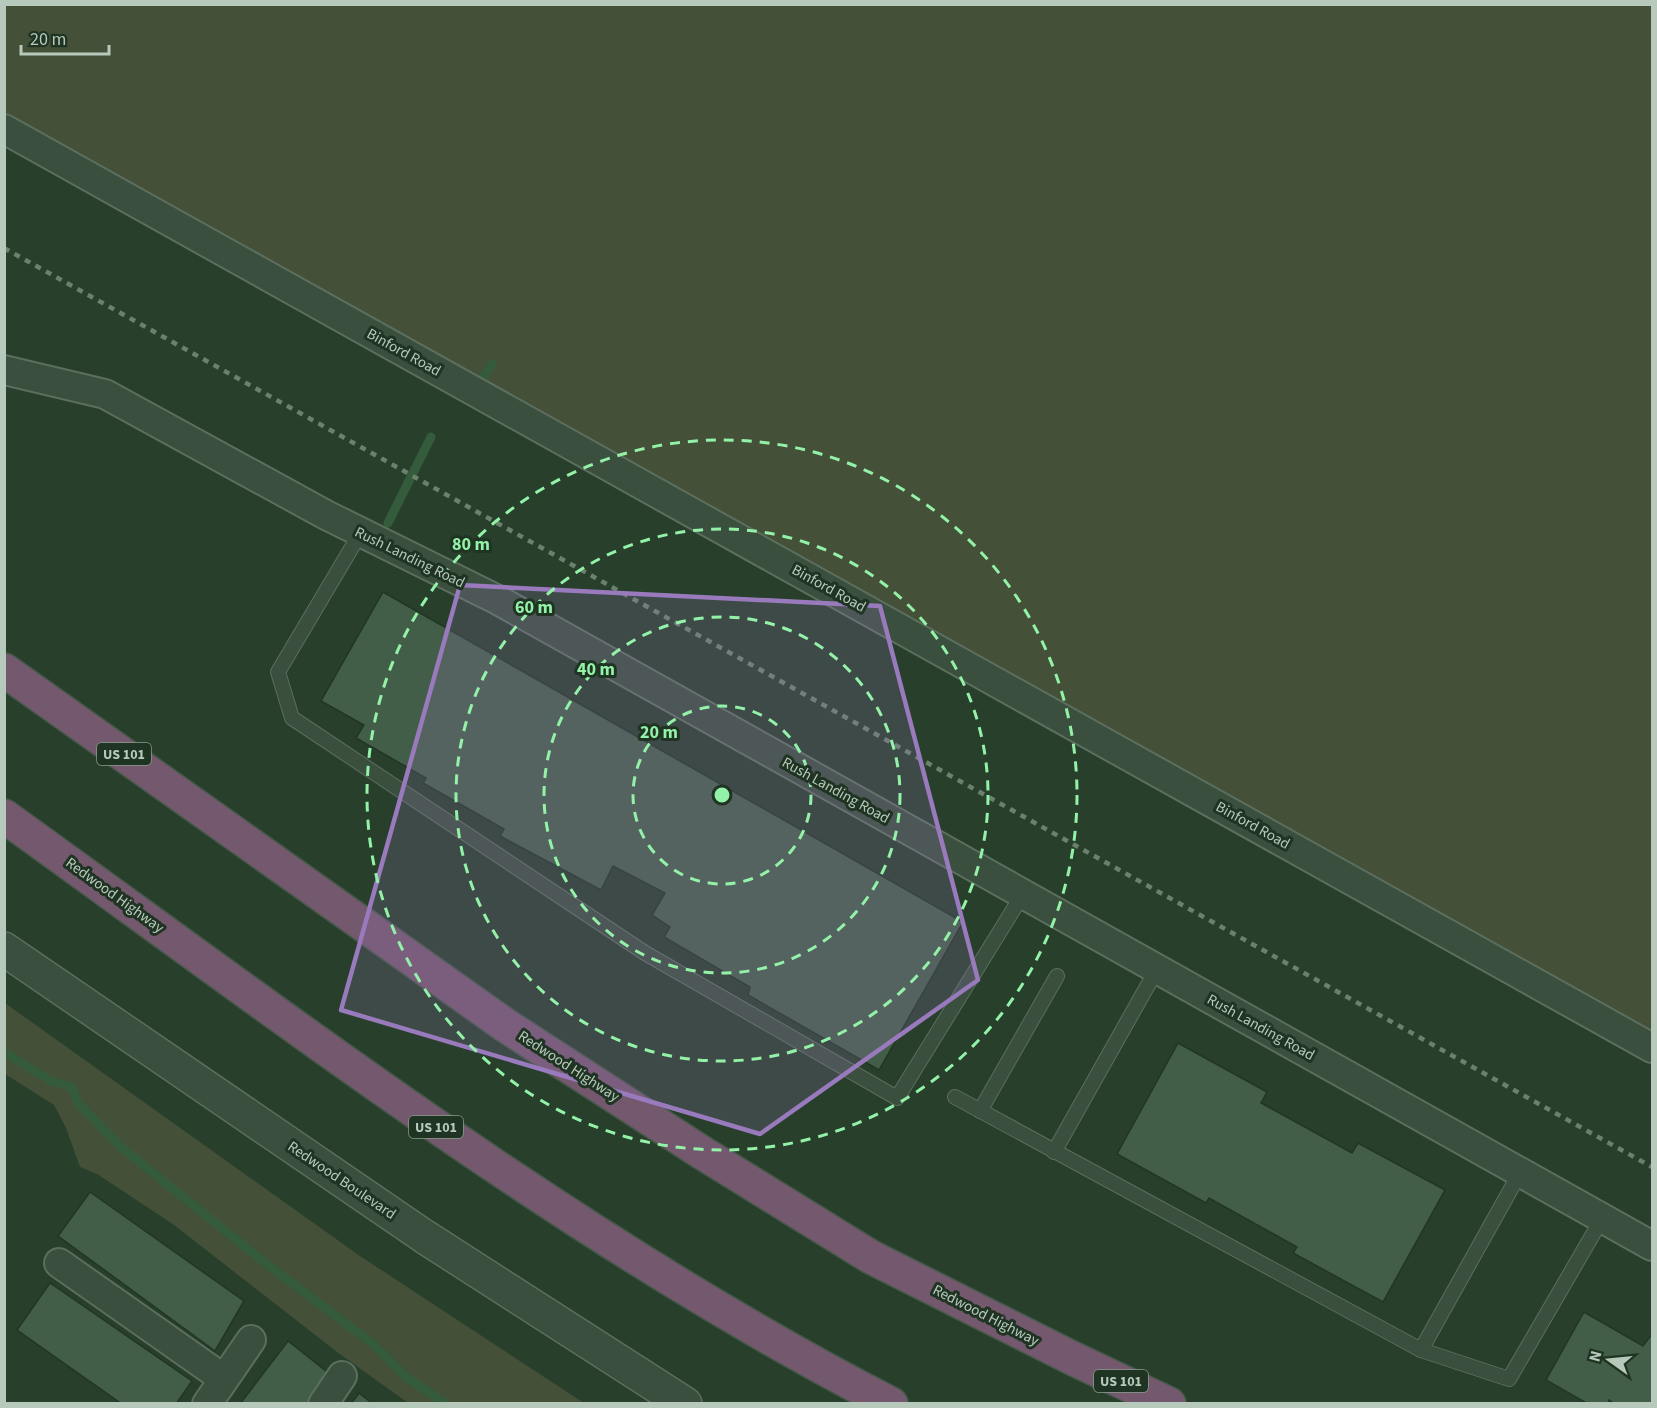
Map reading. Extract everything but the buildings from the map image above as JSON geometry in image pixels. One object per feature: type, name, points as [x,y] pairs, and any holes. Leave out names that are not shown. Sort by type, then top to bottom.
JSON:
[{"type":"highway","name":"Redwood Highway","points":[[4,670],[505,1025],[701,1152],[871,1257],[1169,1404]]},
{"type":"highway","name":"Redwood Highway","points":[[4,816],[453,1139],[638,1259],[817,1365],[891,1404]]},
{"type":"street","name":"Binford Road","points":[[4,129],[1653,1048]]},
{"type":"street","name":"Rush Landing Road","points":[[4,370],[105,394],[361,532],[498,600],[1653,1246]]},
{"type":"street","name":"Redwood Boulevard","points":[[4,949],[425,1237],[685,1404]]},
{"type":"street","points":[[59,1263],[224,1379]]},
{"type":"street","points":[[207,1404],[250,1341]]},
{"type":"street","points":[[323,1404],[342,1376]]},
{"type":"lane","points":[[361,532],[278,672],[292,718],[645,953],[897,1098],[1023,894]]},
{"type":"lane","points":[[1054,1152],[1157,969]]},
{"type":"lane","points":[[980,1112],[1057,976]]},
{"type":"lane","points":[[955,1097],[1421,1350],[1509,1379],[1603,1217]]},
{"type":"lane","points":[[1421,1350],[1521,1171]]},
{"type":"highlighted area","points":[[460,585],[880,606],[978,980],[760,1134],[341,1010]]},
{"type":"green space","points":[[4,5],[1652,5],[1652,1034],[5,125]]},
{"type":"green space","points":[[5,1003],[360,1256],[584,1403],[408,1403],[337,1352],[174,1225],[97,1174],[80,1167],[66,1128],[54,1105],[5,1074]]},
{"type":"waterway","points":[[481,380],[492,364]]},
{"type":"waterway","points":[[388,523],[431,437]]},
{"type":"waterway","points":[[4,1052],[51,1081],[72,1087],[78,1103],[122,1148],[264,1262],[373,1344],[406,1377],[446,1404]]},
{"type":"railway","points":[[4,248],[1652,1167]]}]
